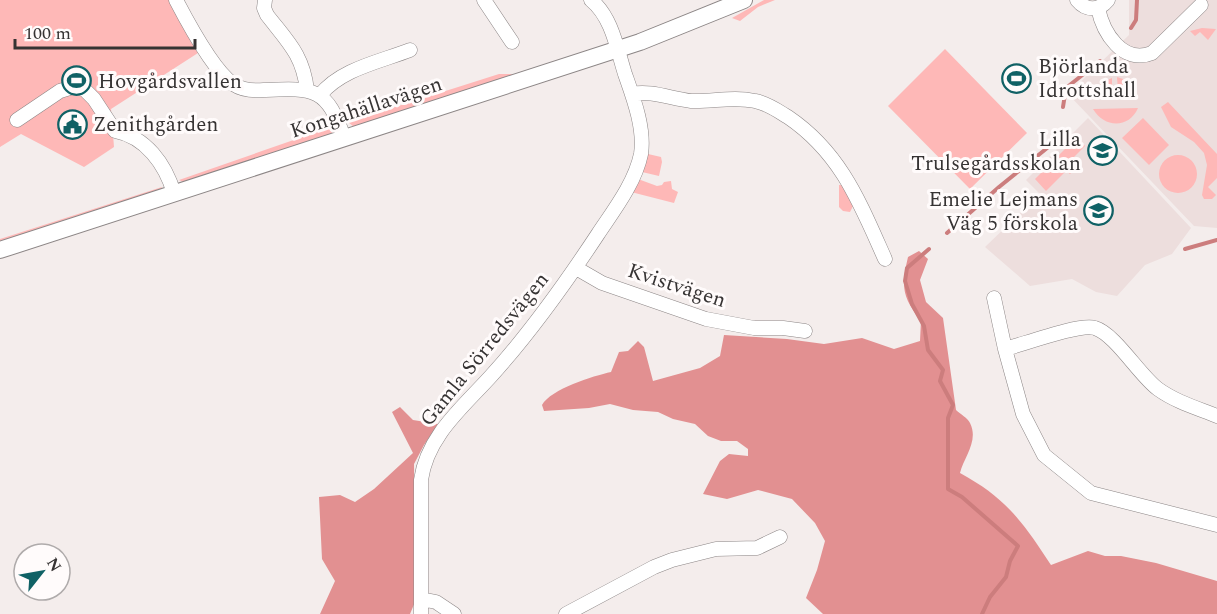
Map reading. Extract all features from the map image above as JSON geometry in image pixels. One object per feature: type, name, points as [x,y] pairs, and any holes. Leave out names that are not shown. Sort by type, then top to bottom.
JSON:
[{"type":"street","points":[[265,0],[264,8],[267,15],[300,59],[314,92],[333,110],[344,138]]},
{"type":"street","points":[[484,0],[512,42]]},
{"type":"street","name":"Gamla Sörredsvägen","points":[[421,614],[421,480],[429,451],[443,428],[533,328],[576,268],[627,189],[639,162],[642,146],[641,133],[632,94],[605,16],[591,0]]},
{"type":"street","name":"Kongahällavägen","points":[[0,250],[640,42],[744,0]]},
{"type":"street","points":[[1077,0],[1085,7],[1103,4],[1101,22],[1109,34],[1125,52],[1143,57],[1152,53],[1201,5]]},
{"type":"street","points":[[182,2],[218,69],[234,85],[253,91],[314,92],[346,74],[410,50]]},
{"type":"street","points":[[17,120],[60,91],[76,86],[85,90],[94,99],[115,131],[138,139],[152,153],[168,176],[174,193]]},
{"type":"street","points":[[632,94],[644,93],[692,101],[747,99],[759,101],[776,110],[811,134],[833,158],[849,183],[885,259]]},
{"type":"street","name":"Kvistvägen","points":[[576,268],[602,283],[706,319],[754,328],[805,331]]},
{"type":"street","points":[[994,298],[1023,414],[1044,455],[1091,494],[1217,525]]},
{"type":"street","points":[[1005,349],[1079,328],[1095,328],[1108,336],[1156,388],[1177,401],[1217,416]]},
{"type":"street","points":[[566,614],[654,567],[672,560],[716,549],[757,548],[780,537]]},
{"type":"street","points":[[421,599],[436,602],[454,614]]},
{"type":"shaded area","name":"Hovgårdsvallen","points":[[0,0],[169,0],[198,53],[111,109],[114,147],[84,167],[21,134],[0,147]]},
{"type":"shaded area","points":[[764,0],[775,0],[758,7],[740,21],[732,18]]},
{"type":"shaded area","points":[[1129,0],[1217,0],[1217,228],[1194,226],[1068,94],[1129,35]]},
{"type":"shaded area","points":[[1202,28],[1216,29],[1208,40],[1200,32],[1195,36],[1190,31]]},
{"type":"shaded area","points":[[945,49],[1027,133],[970,189],[888,106]]},
{"type":"shaded area","points":[[499,74],[514,74],[354,127],[348,122]]},
{"type":"shaded area","points":[[1117,77],[1126,80],[1136,90],[1118,91]]},
{"type":"shaded area","points":[[1112,78],[1112,91],[1095,91],[1101,83]]},
{"type":"shaded area","points":[[1168,102],[1217,154],[1217,178],[1208,187],[1216,195],[1212,199],[1204,199],[1202,195],[1207,165],[1204,153],[1194,142],[1171,127],[1161,107]]},
{"type":"shaded area","points":[[1138,108],[1129,120],[1116,124],[1103,120],[1093,109]]},
{"type":"shaded area","name":"Emelie Lejmans Väg 5 förskola","points":[[1088,118],[1191,228],[1172,254],[1145,265],[1117,296],[1096,292],[1072,279],[1030,286],[985,247],[1040,194],[1026,180]]},
{"type":"shaded area","points":[[1143,118],[1169,145],[1149,165],[1122,138]]},
{"type":"shaded area","points":[[334,126],[330,135],[183,182],[179,180]]},
{"type":"shaded area","points":[[1077,137],[1085,146],[1068,163],[1074,170],[1070,174],[1066,171],[1046,191],[1035,179]]},
{"type":"shaded area","points":[[648,154],[661,157],[659,176],[642,172]]},
{"type":"shaded area","points":[[1178,155],[1192,160],[1197,174],[1192,188],[1178,193],[1164,188],[1159,174],[1164,160]]},
{"type":"shaded area","points":[[638,179],[657,186],[671,181],[672,189],[678,192],[674,203],[631,192]]},
{"type":"shaded area","points":[[839,185],[842,185],[853,206],[850,212],[843,211],[839,207]]},
{"type":"shaded area","points":[[162,187],[161,189],[0,243],[0,239]]},
{"type":"shaded area","points":[[919,251],[928,259],[920,280],[926,302],[943,318],[956,410],[969,421],[972,430],[972,443],[960,473],[990,492],[1012,512],[1051,565],[1088,551],[1105,556],[1121,556],[1156,563],[1217,581],[1217,614],[823,614],[806,598],[825,541],[815,523],[792,499],[758,490],[727,499],[703,494],[720,461],[729,454],[748,456],[748,449],[737,441],[721,441],[708,436],[695,424],[673,419],[658,412],[633,410],[610,404],[544,411],[542,405],[554,394],[584,380],[611,372],[619,352],[628,351],[638,341],[644,347],[653,381],[700,368],[720,356],[724,335],[824,344],[862,338],[894,349],[920,341],[921,321],[910,305],[904,284],[908,257]]},
{"type":"shaded area","points":[[400,407],[413,420],[438,424],[414,464],[415,602],[410,614],[320,614],[335,581],[322,559],[319,497],[340,495],[355,502],[374,489],[413,453],[392,412]]},
{"type":"waterway","points":[[1131,28],[1136,20],[1137,0]]},
{"type":"waterway","points":[[1063,107],[1066,88],[1100,61]]},
{"type":"waterway","points":[[947,233],[1057,140],[1062,132]]},
{"type":"waterway","points":[[1185,249],[1217,240]]},
{"type":"waterway","points":[[929,249],[907,268],[905,281],[912,304],[924,326],[928,350],[943,370],[940,381],[953,405],[948,418],[948,489],[962,497],[1018,546],[1010,561],[1006,577],[990,597],[982,614]]},
{"type":"place","name":"Björlanda Idrottshall","points":[[1017,78]]},
{"type":"place","name":"Hovgårdsvallen","points":[[77,81]]},
{"type":"place","name":"Zenithgården","points":[[72,124]]},
{"type":"place","name":"Lilla Trulsegårdsskolan","points":[[1102,151]]},
{"type":"place","name":"Emelie Lejmans Väg 5 förskola","points":[[1099,211]]}]
